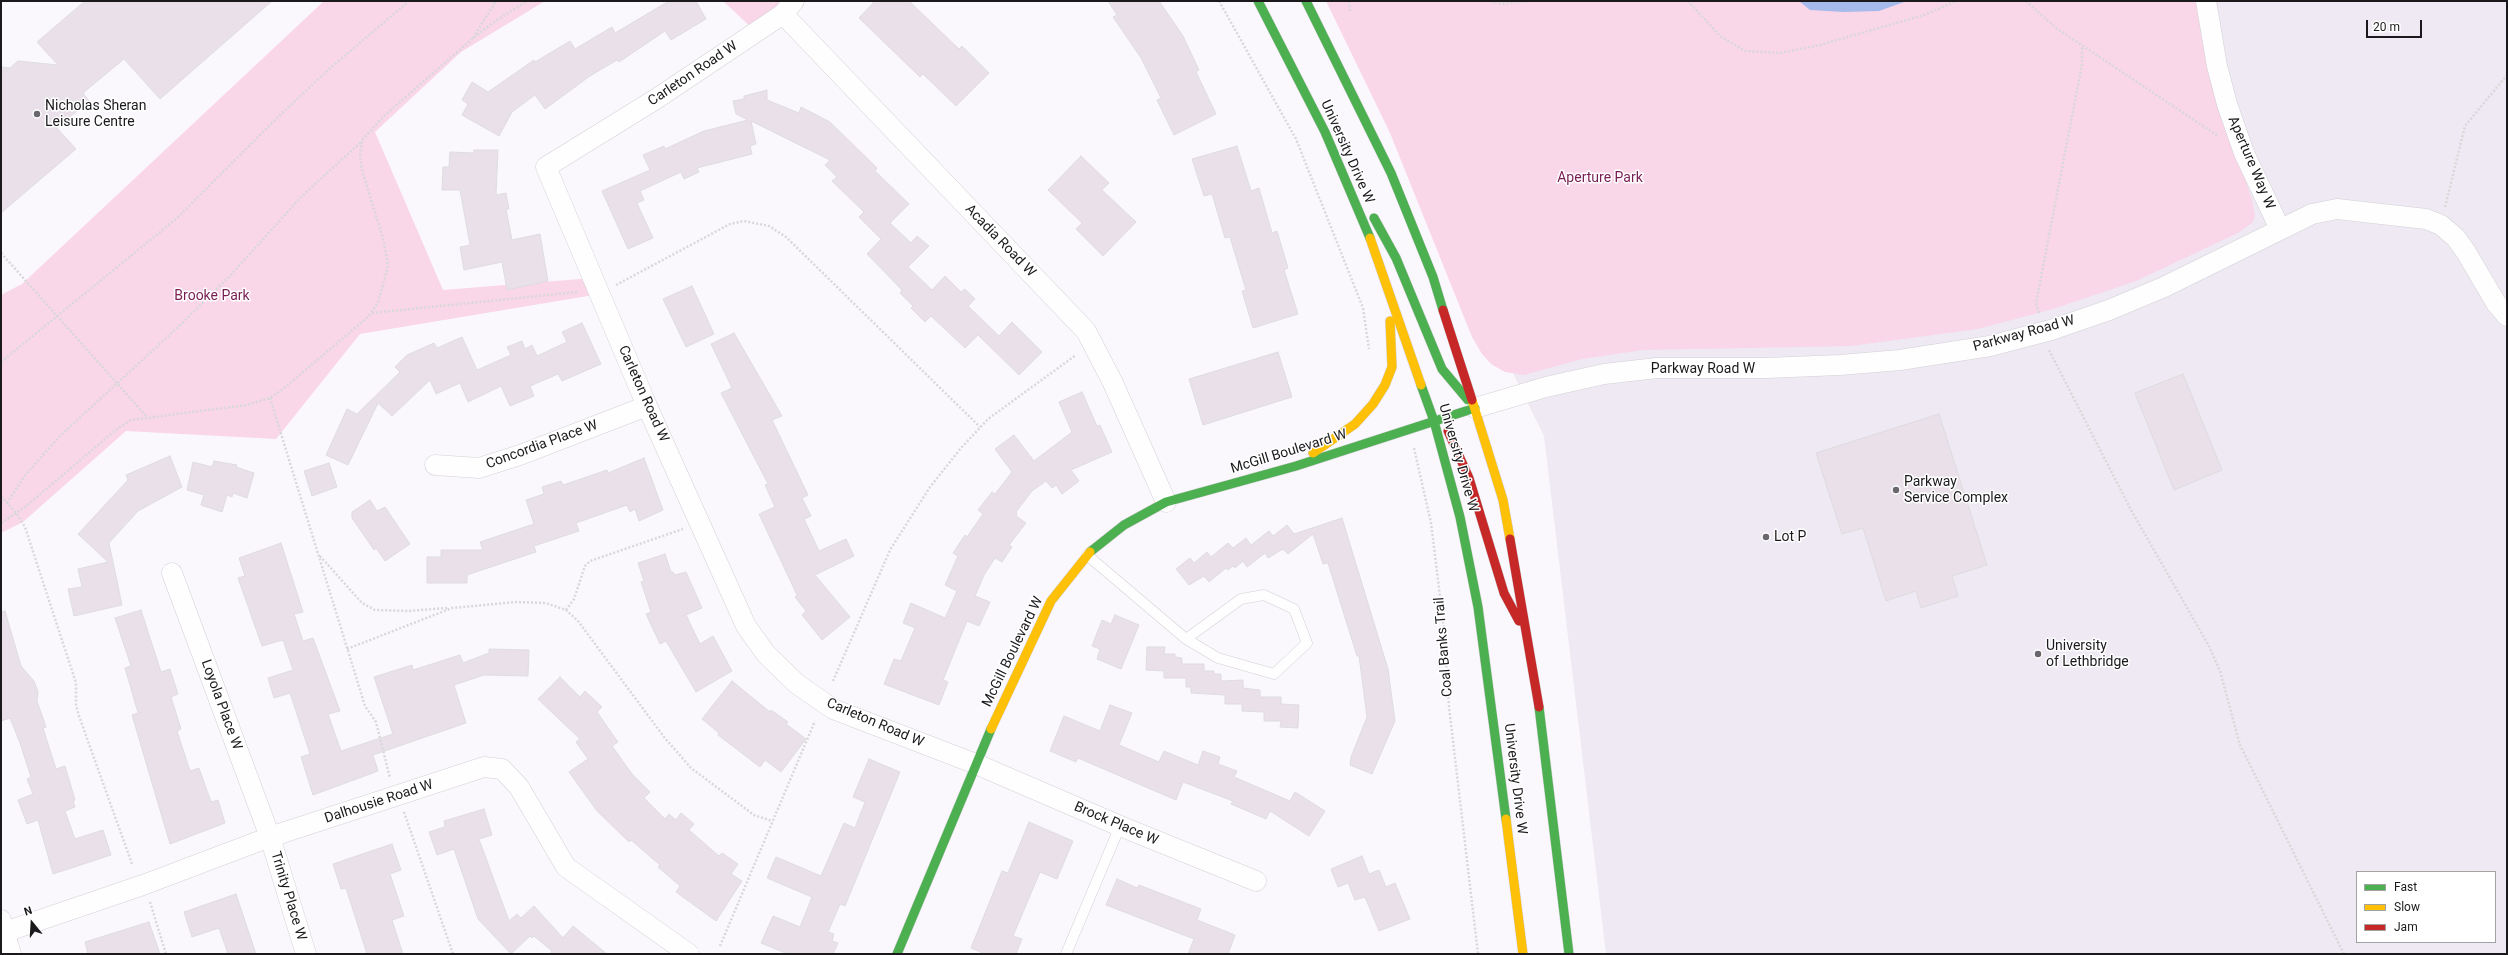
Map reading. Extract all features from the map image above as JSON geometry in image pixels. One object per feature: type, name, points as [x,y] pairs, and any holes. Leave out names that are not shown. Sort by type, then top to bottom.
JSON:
[{"type":"main road","name":"University Drive W","points":[[1258,1],[1325,132],[1368,233],[1434,421],[1460,517],[1478,607],[1523,954]]},
{"type":"main road","points":[[1306,1],[1346,78],[1391,173],[1433,278],[1503,500],[1538,700],[1569,954]]},
{"type":"main road","points":[[1325,132],[1396,258],[1442,369],[1475,408]]},
{"type":"main road","points":[[1296,466],[1354,424],[1373,404],[1386,385],[1392,367],[1393,348],[1387,286]]},
{"type":"main road","name":"McGill Boulevard W","points":[[897,954],[976,764],[1052,601],[1087,555],[1124,526],[1166,502],[1296,466],[1475,408]]},
{"type":"main road","points":[[1434,421],[1448,431],[1469,478],[1504,593],[1528,640]]},
{"type":"street","name":"Aperture Way W","points":[[2206,1],[2217,66],[2226,104],[2244,153],[2280,229]]},
{"type":"street","name":"Carleton Road W","points":[[789,7],[656,99],[546,166],[647,406],[701,523],[746,626],[766,654],[797,684],[833,709],[976,764]]},
{"type":"street","name":"Acadia Road W","points":[[789,7],[1086,331],[1106,369],[1166,502]]},
{"type":"street","name":"Parkway Road W","points":[[1475,408],[1546,387],[1604,374],[1657,368],[1766,368],[1900,360],[1990,346],[2042,332],[2164,287],[2312,214],[2337,210],[2426,219],[2441,225],[2456,238],[2496,303],[2507,316]]},
{"type":"street","name":"Concordia Place W","points":[[435,465],[479,468],[520,455],[647,406]]},
{"type":"street","name":"Loyola Place W","points":[[172,573],[270,837]]},
{"type":"street","name":"Brock Place W","points":[[976,764],[1120,826],[1256,881]]},
{"type":"street","name":"Dalhousie Road W","points":[[3,926],[143,885],[270,837],[484,767],[502,769],[519,787],[566,867],[688,954]]},
{"type":"street","name":"Trinity Place W","points":[[270,837],[306,954]]},
{"type":"street","points":[[3,926],[11,954]]},
{"type":"lane","points":[[1087,555],[1186,639],[1218,658],[1274,674],[1307,643],[1294,609],[1264,595],[1241,600],[1186,639]]},
{"type":"lane","points":[[1066,954],[1120,826]]},
{"type":"path","points":[[1,362],[176,220],[276,119],[328,70],[409,1]]},
{"type":"path","points":[[471,40],[496,1]]},
{"type":"path","points":[[7,503],[26,474],[60,436],[182,323],[229,277],[302,197],[362,140],[385,115],[471,40],[494,22],[527,1]]},
{"type":"path","points":[[1220,1],[1296,139],[1363,308],[1370,353]]},
{"type":"path","points":[[1349,1],[1350,11]]},
{"type":"path","points":[[1491,1],[1502,4],[1528,1]]},
{"type":"path","points":[[1688,1],[1720,36],[1745,51],[1780,53],[1820,45],[1924,15],[1956,1]]},
{"type":"path","points":[[2026,1],[2056,28],[2164,103],[2244,153]]},
{"type":"path","points":[[2082,46],[2082,65],[2036,302],[2042,332],[2051,354],[2131,510],[2209,646],[2220,671],[2240,746],[2344,954]]},
{"type":"path","points":[[2441,225],[2465,126],[2507,75]]},
{"type":"path","points":[[1,522],[16,513],[116,429],[131,420],[247,405],[270,398],[293,381],[371,313],[380,297],[388,266],[384,242],[362,170],[360,157],[362,140]]},
{"type":"path","points":[[616,285],[730,224],[744,221],[769,226],[786,237],[980,427]]},
{"type":"path","points":[[1,253],[147,417]]},
{"type":"path","points":[[371,313],[584,291]]},
{"type":"path","points":[[833,681],[890,550],[930,487],[988,419],[1077,354]]},
{"type":"path","points":[[270,398],[365,706],[376,722],[391,779],[453,954]]},
{"type":"path","name":"Coal Banks Trail","points":[[1411,428],[1415,461],[1431,523],[1444,629],[1449,707],[1478,954]]},
{"type":"path","points":[[1,496],[16,513],[24,527],[76,683],[76,705],[79,716],[132,864]]},
{"type":"path","points":[[566,610],[574,599],[586,566],[590,561],[701,523]]},
{"type":"path","points":[[318,554],[362,603],[376,610],[408,611],[516,602],[546,603],[566,610],[578,621],[664,737],[691,768],[754,815],[772,821]]},
{"type":"path","points":[[347,649],[452,608]]},
{"type":"path","points":[[720,946],[816,719]]},
{"type":"path","points":[[148,896],[166,954]]},
{"type":"shaded area","name":"University of Lethbridge","points":[[1329,1],[2507,1],[2507,954],[1606,954],[1544,436]]},
{"type":"green space","name":"Brooke Park","points":[[324,1],[545,1],[461,52],[375,132],[443,290],[593,278],[600,294],[360,334],[276,439],[126,431],[23,522],[1,533],[1,295],[22,284]]},
{"type":"green space","points":[[723,1],[794,1],[756,32]]},
{"type":"green space","name":"Aperture Park","points":[[1326,1],[2202,1],[2228,127],[2252,200],[2255,216],[2253,222],[2238,233],[2136,281],[2053,309],[1978,329],[1851,346],[1643,350],[1582,359],[1524,375],[1505,372],[1491,364],[1482,354],[1472,337],[1390,133]]},
{"type":"water","points":[[1799,1],[1907,1],[1879,11],[1844,12],[1810,10]]},
{"type":"building","name":"Nicholas Sheran Leisure Centre","points":[[85,1],[272,1],[160,99],[124,59],[83,93],[89,101],[57,128],[76,149],[1,213],[1,67],[10,68],[18,61],[58,65],[37,42]]},
{"type":"building","points":[[669,1],[696,1],[706,19],[671,40],[665,31],[619,62],[617,60],[590,76],[545,109],[535,95],[512,112],[499,136],[462,115],[468,104],[462,100],[472,82],[488,92],[534,60],[535,62],[570,41],[575,49],[612,27],[615,33]]},
{"type":"building","points":[[875,1],[909,1],[959,49],[962,46],[989,73],[956,106],[923,74],[920,77],[859,18]]},
{"type":"building","points":[[1108,1],[1159,1],[1183,36],[1199,70],[1196,72],[1216,114],[1174,135],[1157,100],[1161,98],[1141,58],[1113,17],[1117,15]]},
{"type":"building","points":[[767,90],[767,100],[799,113],[801,107],[830,122],[877,168],[875,171],[909,204],[890,223],[911,243],[917,236],[929,246],[908,267],[932,290],[945,276],[961,292],[965,289],[975,299],[968,306],[999,336],[1012,322],[1042,352],[1019,375],[978,335],[965,348],[931,316],[925,322],[911,308],[913,306],[900,293],[902,290],[867,254],[881,239],[859,217],[864,212],[832,181],[837,177],[825,165],[830,160],[751,121],[756,144],[750,146],[752,154],[697,168],[699,172],[684,179],[681,172],[640,191],[644,200],[637,203],[653,238],[628,249],[602,191],[650,170],[643,155],[664,146],[665,149],[704,131],[748,120],[736,114],[733,101],[744,99],[744,96]]},
{"type":"building","points":[[1237,146],[1251,191],[1259,188],[1272,233],[1277,231],[1288,268],[1284,270],[1298,314],[1253,328],[1242,291],[1246,290],[1230,237],[1225,238],[1212,194],[1204,196],[1192,159]]},
{"type":"building","points":[[474,150],[498,150],[496,195],[506,193],[509,209],[506,209],[512,240],[540,234],[548,281],[507,290],[502,262],[464,270],[460,247],[470,245],[460,190],[442,190],[443,167],[449,167],[450,152],[474,153]]},
{"type":"building","points":[[1081,156],[1109,183],[1102,190],[1136,222],[1103,256],[1076,229],[1082,223],[1048,190]]},
{"type":"building","points":[[692,286],[714,334],[686,347],[663,299]]},
{"type":"building","points":[[582,323],[601,364],[562,381],[558,374],[530,386],[534,396],[510,406],[501,386],[468,402],[460,383],[436,394],[430,380],[392,416],[378,403],[348,465],[326,455],[347,409],[357,414],[400,372],[395,367],[407,355],[434,343],[437,348],[462,337],[477,370],[511,355],[507,347],[522,341],[525,349],[532,345],[537,356],[567,342],[562,332]]},
{"type":"building","points":[[734,333],[782,416],[772,420],[808,495],[802,498],[811,516],[804,519],[819,551],[846,539],[854,556],[815,575],[850,617],[822,640],[802,615],[806,611],[795,597],[797,595],[759,514],[775,507],[765,485],[768,484],[721,393],[732,388],[711,344]]},
{"type":"building","points":[[1278,352],[1292,397],[1203,425],[1189,379]]},
{"type":"building","points":[[2183,374],[2222,470],[2174,490],[2135,393]]},
{"type":"building","points":[[1082,392],[1097,426],[1100,425],[1112,452],[1071,470],[1079,481],[1062,494],[1056,485],[1052,488],[1046,481],[1032,491],[1016,512],[1016,516],[1026,523],[1009,545],[1012,547],[1002,562],[995,558],[984,575],[975,596],[990,602],[979,626],[967,621],[943,680],[948,682],[939,705],[884,684],[894,659],[901,661],[915,628],[903,623],[911,603],[945,618],[957,591],[945,585],[958,556],[953,553],[965,535],[967,537],[983,514],[978,510],[992,492],[995,494],[1012,472],[995,449],[1014,435],[1034,461],[1072,432],[1059,402]]},
{"type":"building","name":"Parkway Service Complex","points":[[1939,414],[1987,565],[1952,576],[1958,596],[1921,608],[1916,591],[1886,601],[1863,528],[1842,534],[1816,453]]},
{"type":"building","points":[[170,456],[182,487],[138,511],[109,543],[122,605],[74,616],[68,589],[82,587],[78,569],[108,562],[78,534],[128,480],[126,475]]},
{"type":"building","points":[[644,458],[663,510],[639,521],[635,509],[630,512],[627,505],[576,523],[579,531],[534,546],[536,552],[467,575],[467,583],[427,583],[427,557],[441,557],[441,550],[483,550],[480,542],[534,524],[526,500],[544,494],[542,487],[561,481],[563,485],[607,470],[608,473]]},
{"type":"building","points":[[214,461],[237,465],[236,467],[254,473],[247,498],[233,493],[232,497],[227,495],[222,512],[201,505],[204,495],[187,490],[193,462],[212,467]]},
{"type":"building","points":[[329,463],[337,487],[312,496],[304,471]]},
{"type":"building","points":[[370,500],[377,511],[385,507],[410,544],[385,561],[376,548],[374,550],[352,518],[352,512]]},
{"type":"building","points":[[1342,518],[1388,669],[1395,721],[1372,774],[1350,765],[1351,757],[1367,717],[1359,656],[1357,656],[1328,563],[1323,564],[1313,534],[1288,554],[1283,549],[1268,558],[1265,553],[1247,567],[1243,561],[1235,568],[1233,566],[1228,570],[1226,568],[1209,582],[1204,576],[1189,585],[1176,569],[1190,558],[1194,563],[1207,552],[1211,557],[1228,543],[1233,548],[1246,538],[1251,545],[1269,531],[1273,536],[1287,525],[1294,534]]},
{"type":"building","points":[[281,543],[303,612],[294,614],[303,641],[313,638],[340,711],[328,714],[341,751],[393,734],[374,677],[412,665],[413,670],[460,655],[463,663],[489,653],[489,649],[529,650],[528,676],[484,675],[454,685],[466,723],[373,755],[378,771],[313,795],[301,757],[310,754],[290,693],[274,698],[268,678],[293,670],[283,640],[262,646],[238,578],[245,576],[239,558]]},
{"type":"building","points":[[665,554],[671,572],[675,575],[686,572],[702,608],[686,615],[700,644],[713,636],[732,671],[696,692],[666,641],[660,644],[646,614],[651,612],[641,582],[644,581],[638,563]]},
{"type":"building","points":[[141,610],[161,672],[170,669],[178,694],[171,697],[181,729],[177,731],[190,771],[199,768],[211,802],[218,800],[225,823],[170,844],[132,715],[138,713],[125,668],[131,666],[115,618]]},
{"type":"building","points":[[5,611],[21,666],[34,681],[38,692],[37,701],[46,727],[43,728],[56,769],[65,766],[75,800],[73,801],[75,807],[65,811],[75,839],[103,830],[111,855],[53,874],[38,820],[27,824],[18,800],[33,794],[27,779],[31,777],[20,743],[10,718],[1,721],[1,612]]},
{"type":"building","points":[[1115,615],[1139,625],[1121,669],[1097,659],[1100,649],[1092,646],[1102,620],[1111,624]]},
{"type":"building","points":[[1147,647],[1165,647],[1164,654],[1175,654],[1175,657],[1182,658],[1182,664],[1204,664],[1204,671],[1214,671],[1214,674],[1221,674],[1221,681],[1243,680],[1243,688],[1260,690],[1260,697],[1281,697],[1281,704],[1299,705],[1298,728],[1280,727],[1281,721],[1264,721],[1264,712],[1242,711],[1242,704],[1225,704],[1225,695],[1191,693],[1191,687],[1186,687],[1186,678],[1164,678],[1164,671],[1146,670]]},
{"type":"building","points":[[560,677],[580,697],[585,691],[602,707],[597,712],[618,742],[612,746],[632,774],[650,792],[644,798],[665,819],[669,814],[676,820],[681,813],[694,824],[689,830],[719,856],[722,853],[738,864],[731,874],[742,881],[716,921],[676,892],[680,886],[658,867],[660,865],[631,840],[629,842],[597,811],[569,772],[588,759],[576,742],[580,739],[538,699]]},
{"type":"building","points":[[732,681],[770,712],[771,710],[788,722],[786,724],[806,739],[781,772],[765,760],[760,767],[718,735],[719,733],[702,719]]},
{"type":"building","points":[[1110,705],[1132,713],[1119,745],[1159,762],[1164,751],[1198,765],[1203,751],[1220,757],[1218,764],[1237,771],[1234,777],[1290,801],[1295,792],[1325,811],[1309,836],[1270,811],[1266,819],[1231,804],[1233,801],[1183,782],[1176,800],[1078,758],[1076,762],[1050,751],[1064,716],[1100,731]]},
{"type":"building","points":[[869,759],[900,772],[845,906],[840,904],[828,932],[834,934],[832,941],[838,943],[833,954],[788,954],[761,943],[773,916],[800,927],[812,897],[767,878],[776,857],[821,876],[844,823],[855,828],[865,802],[853,797]]},
{"type":"building","points":[[484,809],[492,835],[479,839],[509,921],[517,914],[521,918],[534,906],[563,938],[573,926],[607,954],[550,954],[552,951],[534,936],[532,938],[530,936],[511,954],[478,919],[454,849],[437,855],[429,832],[445,827],[444,821]]},
{"type":"building","points":[[1029,822],[1073,841],[1057,879],[1040,872],[1013,936],[1022,939],[1016,954],[985,954],[971,948],[1002,871],[1008,873]]},
{"type":"building","points":[[392,844],[401,870],[390,874],[404,916],[392,920],[403,954],[367,954],[346,888],[341,889],[333,864]]},
{"type":"building","points":[[1362,856],[1369,874],[1379,870],[1386,887],[1395,883],[1410,919],[1379,931],[1365,897],[1355,900],[1348,883],[1338,887],[1331,869]]},
{"type":"building","points":[[1117,879],[1137,888],[1139,885],[1201,909],[1197,920],[1235,935],[1228,954],[1188,954],[1194,939],[1106,905]]},
{"type":"building","points":[[236,894],[256,954],[228,954],[219,928],[192,937],[184,912]]},
{"type":"building","points":[[149,922],[160,954],[88,954],[85,942]]},
{"type":"traffic: fast","points":[[1258,1],[1325,132],[1370,238]]},
{"type":"traffic: fast","points":[[1306,1],[1391,173],[1433,277],[1443,310]]},
{"type":"traffic: fast","points":[[1374,218],[1396,258],[1442,369],[1468,400]]},
{"type":"traffic: fast","points":[[1421,385],[1434,421],[1460,517],[1478,607],[1506,819]]},
{"type":"traffic: fast","points":[[1090,552],[1124,525],[1166,502],[1296,466],[1475,408]]},
{"type":"traffic: fast","points":[[1539,707],[1569,954]]},
{"type":"traffic: fast","points":[[897,954],[991,729]]},
{"type":"traffic: slow","points":[[1370,238],[1421,385]]},
{"type":"traffic: slow","points":[[1313,453],[1355,424],[1373,404],[1385,385],[1392,367],[1390,321]]},
{"type":"traffic: slow","points":[[1472,400],[1503,500],[1510,539]]},
{"type":"traffic: slow","points":[[991,729],[1051,601],[1090,552]]},
{"type":"traffic: slow","points":[[1506,819],[1523,954]]},
{"type":"traffic: jam","points":[[1443,310],[1472,400]]},
{"type":"traffic: jam","points":[[1448,431],[1469,478],[1504,593],[1519,621]]},
{"type":"traffic: jam","points":[[1510,539],[1539,707]]},
{"type":"place","name":"Nicholas Sheran Leisure Centre","points":[[37,114]]},
{"type":"place","name":"Parkway Service Complex","points":[[1896,490]]},
{"type":"place","name":"Lot P","points":[[1766,537]]},
{"type":"place","name":"University of Lethbridge","points":[[2038,654]]}]
